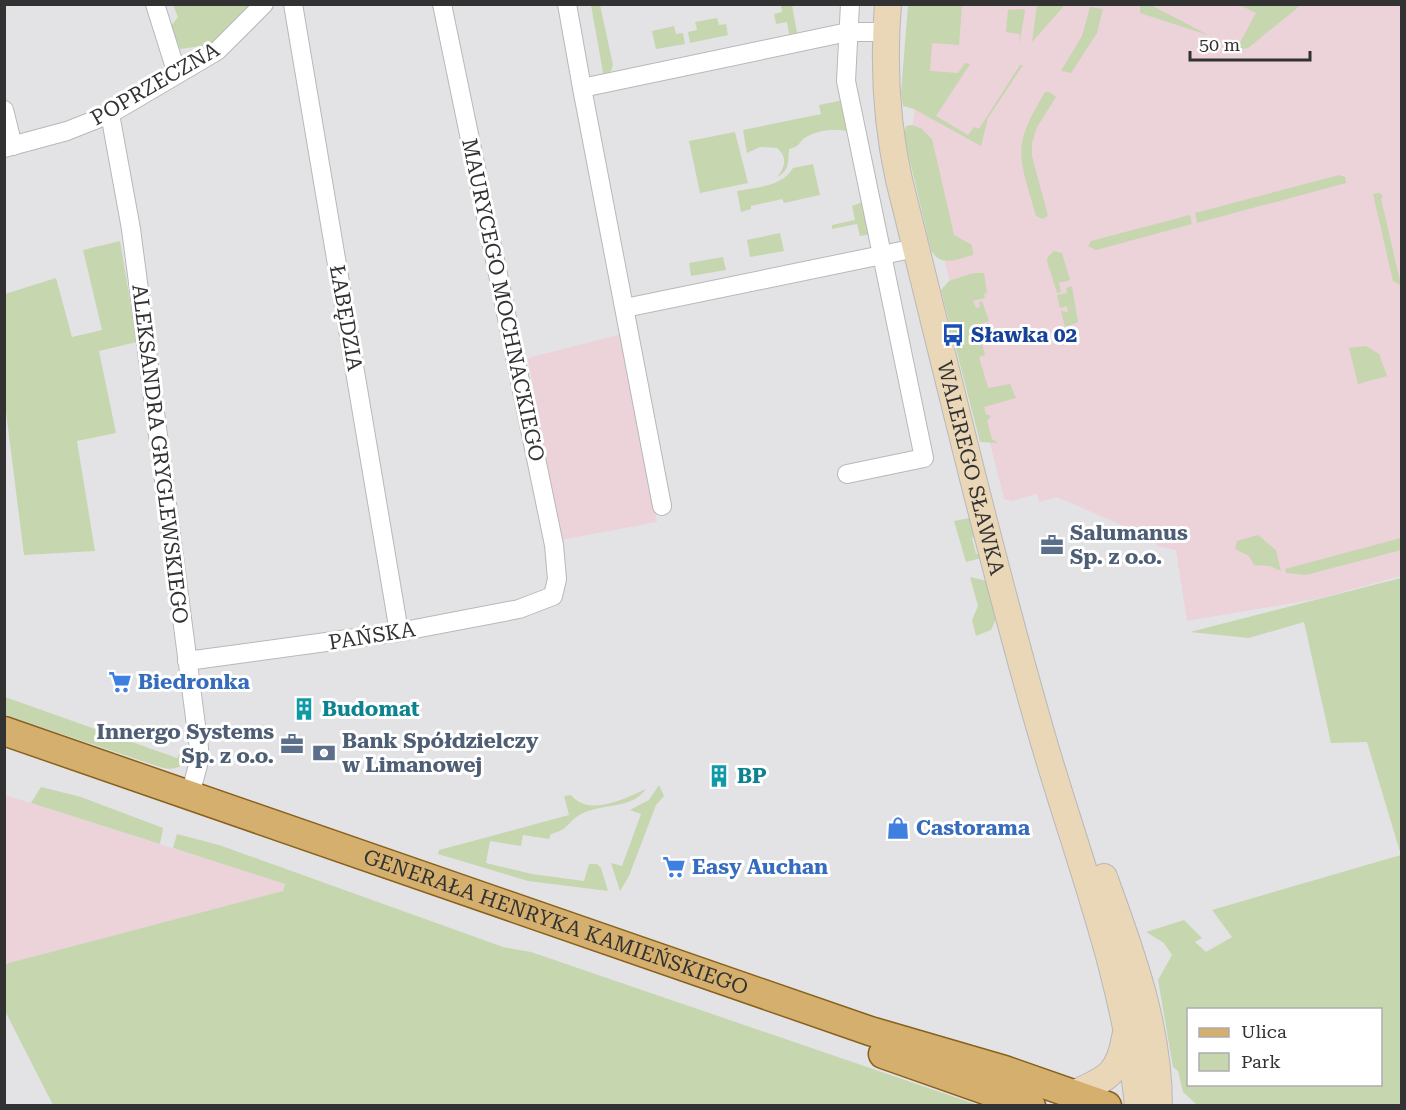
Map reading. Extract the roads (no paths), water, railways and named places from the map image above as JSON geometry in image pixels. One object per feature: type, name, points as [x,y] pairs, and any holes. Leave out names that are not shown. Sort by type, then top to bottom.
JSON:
[{"type":"main road","name":"GENERAŁA HENRYKA KAMIEŃSKIEGO","points":[[4,731],[870,1031],[1107,1106]]},
{"type":"main road","name":"GENERAŁA HENRYKA KAMIEŃSKIEGO","points":[[4,751],[1031,1106]]},
{"type":"street","points":[[155,4],[177,74]]},
{"type":"street","name":"POPRZECZNA","points":[[9,147],[67,130],[110,114],[231,39],[264,4]]},
{"type":"street","name":"ŁABĘDZIA","points":[[293,4],[399,632]]},
{"type":"street","name":"MAURYCEGO MOCHNACKIEGO","points":[[442,4],[554,545],[557,579],[553,596]]},
{"type":"street","points":[[567,4],[662,506]]},
{"type":"street","points":[[847,474],[924,458],[846,81],[850,4]]},
{"type":"street","name":"WALEREGO SŁAWKA","points":[[888,4],[885,32],[885,86],[889,129],[916,248],[1027,683],[1108,944],[1126,1028],[1138,1106]]},
{"type":"street","points":[[582,88],[848,32],[885,32]]},
{"type":"street","points":[[4,110],[9,147]]},
{"type":"street","name":"ALEKSANDRA GRYGLEWSKIEGO","points":[[110,114],[131,229],[199,748],[198,765],[190,795]]},
{"type":"street","points":[[625,308],[916,248]]},
{"type":"street","name":"PAŃSKA","points":[[187,661],[399,632],[526,608],[553,596]]},
{"type":"street","name":"WALEREGO SŁAWKA","points":[[1027,683],[1070,778],[1141,986],[1153,1036],[1159,1106]]},
{"type":"street","name":"WALEREGO SŁAWKA","points":[[1073,1094],[1103,1081],[1113,1073],[1124,1047],[1126,1028]]},
{"type":"place","name":"Sławka 02","points":[[953,335]]},
{"type":"place","name":"Salumanus Sp. z o.o.","points":[[1052,545]]},
{"type":"place","name":"Biedronka","points":[[120,682]]},
{"type":"place","name":"Budomat","points":[[304,709]]},
{"type":"place","name":"Innergo Systems Sp. z o.o.","points":[[292,744]]},
{"type":"place","name":"Bank Spółdzielczy w Limanowej","points":[[324,753]]},
{"type":"place","name":"BP","points":[[719,776]]},
{"type":"place","name":"Castorama","points":[[898,828]]},
{"type":"place","name":"Easy Auchan","points":[[674,867]]}]
